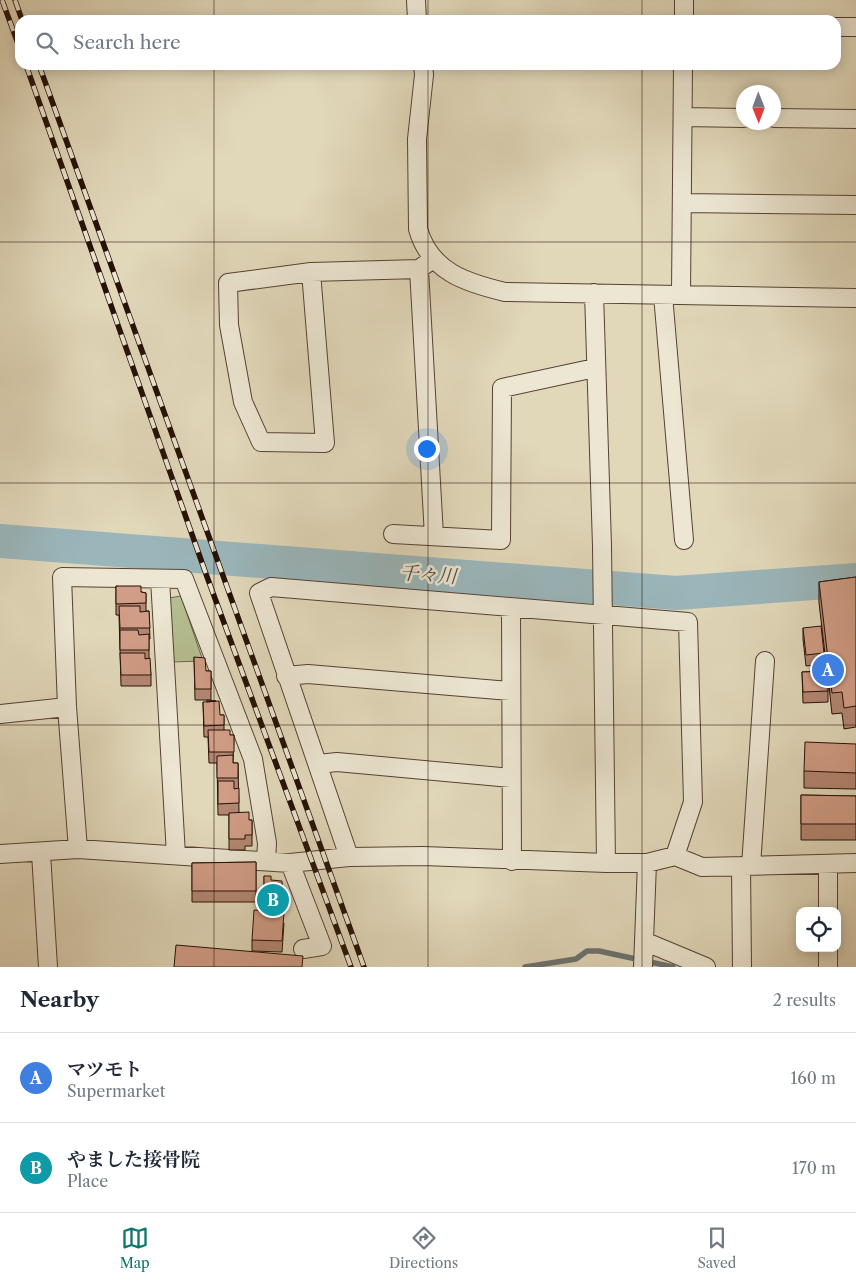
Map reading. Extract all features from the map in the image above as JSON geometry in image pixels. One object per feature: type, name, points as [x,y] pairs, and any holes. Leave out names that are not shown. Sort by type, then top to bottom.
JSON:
[{"type":"street","points":[[416,0],[417,15]]},
{"type":"street","points":[[684,0],[684,15]]},
{"type":"street","points":[[841,27],[856,27]]},
{"type":"street","points":[[424,70],[416,138],[418,229],[426,264],[434,536]]},
{"type":"street","points":[[682,294],[683,70]]},
{"type":"street","points":[[683,117],[736,118]]},
{"type":"street","points":[[781,118],[856,119]]},
{"type":"street","points":[[682,203],[856,206]]},
{"type":"street","points":[[310,272],[325,443],[261,442],[243,402],[229,325],[228,283],[310,272],[426,264],[469,284],[505,292],[856,298]]},
{"type":"street","points":[[594,293],[602,546],[606,863]]},
{"type":"street","points":[[663,295],[684,540]]},
{"type":"street","points":[[393,534],[501,540],[502,388],[595,368]]},
{"type":"street","points":[[78,849],[67,708],[62,577],[184,579],[249,750],[267,842],[266,861]]},
{"type":"street","points":[[160,578],[176,856]]},
{"type":"street","points":[[349,857],[259,593],[271,587],[511,607],[603,610],[688,622],[693,802],[675,856]]},
{"type":"street","points":[[511,607],[512,860]]},
{"type":"street","points":[[742,967],[746,866],[765,661]]},
{"type":"street","points":[[286,676],[308,674],[510,691]]},
{"type":"street","points":[[0,714],[67,708]]},
{"type":"street","points":[[318,764],[337,762],[511,778]]},
{"type":"street","points":[[0,854],[41,853],[78,849],[290,863],[349,857],[423,856],[606,863],[647,863],[675,856],[702,867],[856,863]]},
{"type":"street","points":[[41,853],[48,967]]},
{"type":"street","points":[[290,863],[312,913],[322,946],[303,948]]},
{"type":"street","points":[[643,967],[646,942],[647,863]]},
{"type":"street","points":[[828,864],[828,907]]},
{"type":"street","points":[[646,942],[706,967]]},
{"type":"street","points":[[828,952],[828,967]]},
{"type":"green space","points":[[181,596],[203,661],[172,662],[169,598]]},
{"type":"building","points":[[856,577],[856,706],[844,708],[842,692],[832,693],[819,582]]},
{"type":"building","points":[[116,586],[141,586],[141,592],[146,593],[146,603],[116,604]]},
{"type":"building","points":[[119,606],[140,606],[140,612],[149,611],[150,628],[120,628]]},
{"type":"building","points":[[821,626],[824,653],[806,655],[803,628]]},
{"type":"building","points":[[120,630],[138,630],[139,635],[149,634],[149,650],[120,650]]},
{"type":"building","points":[[120,653],[145,653],[145,659],[150,658],[151,675],[121,675]]},
{"type":"building","points":[[194,657],[205,658],[206,671],[211,671],[211,689],[195,689]]},
{"type":"building","points":[[827,671],[828,691],[803,692],[802,672]]},
{"type":"building","points":[[219,701],[220,715],[224,715],[224,725],[204,726],[203,702]]},
{"type":"building","points":[[208,730],[230,730],[230,735],[234,735],[234,752],[209,752]]},
{"type":"building","points":[[805,742],[856,744],[856,773],[804,771]]},
{"type":"building","points":[[233,755],[233,763],[238,763],[238,778],[217,778],[217,756]]},
{"type":"building","points":[[218,781],[234,781],[234,789],[239,788],[239,803],[218,804]]},
{"type":"building","points":[[801,795],[856,796],[856,824],[801,824]]},
{"type":"building","points":[[249,812],[249,820],[252,820],[252,835],[245,835],[245,839],[229,839],[229,813]]},
{"type":"building","points":[[256,862],[256,891],[192,891],[192,863]]},
{"type":"building","points":[[264,876],[271,876],[271,880],[282,881],[283,897],[264,897]]},
{"type":"building","points":[[254,910],[284,912],[282,941],[252,940]]},
{"type":"building","points":[[176,945],[303,956],[302,967],[174,967]]},
{"type":"waterway","name":"千々川","points":[[0,541],[676,593],[856,580]]},
{"type":"waterway","points":[[525,967],[576,959],[587,951],[599,951],[673,967]]},
{"type":"railway","points":[[2,0],[15,35]]},
{"type":"railway","points":[[15,0],[20,15]]},
{"type":"railway","points":[[28,70],[206,574],[351,967]]},
{"type":"railway","points":[[41,70],[364,967]]},
{"type":"place","name":"マツモト","points":[[828,670]]},
{"type":"place","name":"やました接骨院","points":[[273,900]]}]
